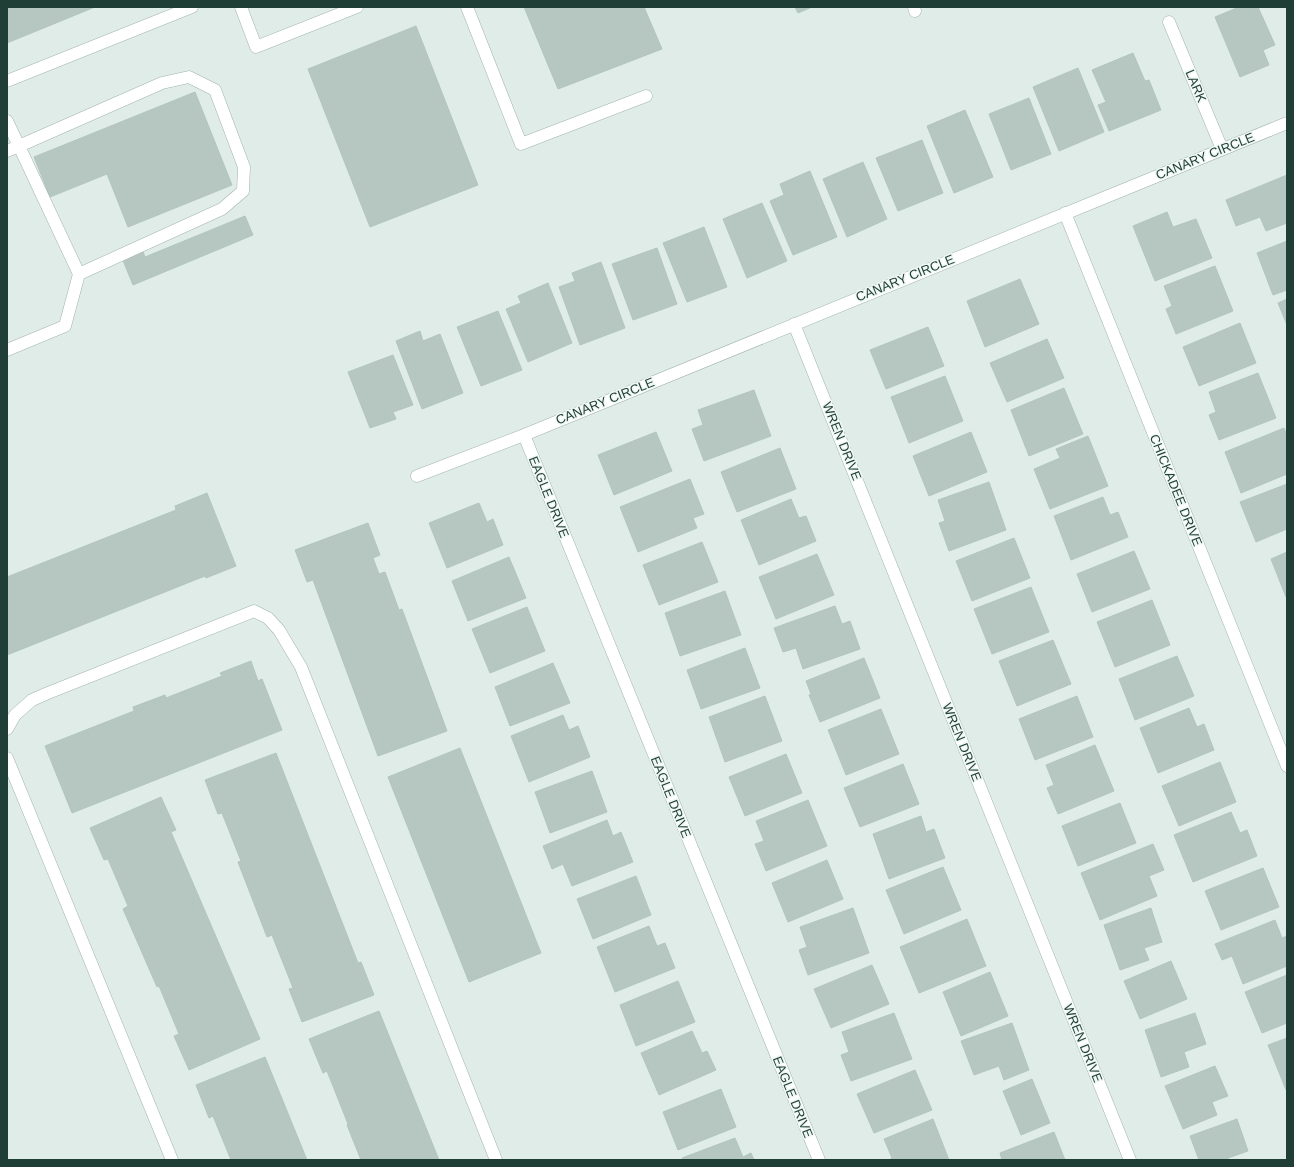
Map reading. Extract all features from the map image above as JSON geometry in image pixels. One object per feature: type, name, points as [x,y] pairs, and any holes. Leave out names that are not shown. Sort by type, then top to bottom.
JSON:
[{"type":"street","points":[[7,81],[192,7]]},
{"type":"street","points":[[241,7],[256,47],[357,7]]},
{"type":"street","points":[[467,7],[521,144],[646,96]]},
{"type":"street","name":"LARK","points":[[1169,22],[1222,149]]},
{"type":"street","points":[[7,150],[162,83],[189,77],[215,90],[244,167],[243,191],[222,209],[79,274]]},
{"type":"street","points":[[7,121],[79,274],[65,326],[7,350]]},
{"type":"street","name":"CANARY CIRCLE","points":[[417,476],[524,434],[1287,123]]},
{"type":"street","name":"CHICKADEE DRIVE","points":[[1065,213],[1287,766]]},
{"type":"street","name":"WREN DRIVE","points":[[794,324],[1130,1160]]},
{"type":"street","name":"EAGLE DRIVE","points":[[524,434],[819,1160]]},
{"type":"street","points":[[7,729],[16,715],[32,700],[48,693],[254,612],[268,618],[279,630],[301,667],[496,1160]]},
{"type":"street","points":[[7,758],[172,1160]]},
{"type":"building","points":[[7,7],[95,7],[7,43]]},
{"type":"building","points":[[524,7],[644,7],[662,49],[558,89]]},
{"type":"building","points":[[795,7],[812,7],[798,13]]},
{"type":"building","points":[[1239,7],[1258,7],[1275,45],[1263,50],[1269,65],[1240,77],[1215,17]]},
{"type":"building","points":[[416,26],[478,185],[370,227],[308,69]]},
{"type":"building","points":[[1133,53],[1145,81],[1149,80],[1161,110],[1109,131],[1098,105],[1106,102],[1092,70]]},
{"type":"building","points":[[1078,68],[1104,132],[1059,151],[1033,87]]},
{"type":"building","points":[[195,92],[232,185],[128,227],[107,174],[50,197],[34,157]]},
{"type":"building","points":[[1029,98],[1051,154],[1011,170],[989,114]]},
{"type":"building","points":[[965,110],[993,177],[954,193],[927,126]]},
{"type":"building","points":[[922,140],[943,193],[898,211],[876,158]]},
{"type":"building","points":[[863,162],[887,219],[847,237],[823,179]]},
{"type":"building","points":[[810,171],[837,237],[793,255],[770,201],[784,195],[780,184]]},
{"type":"building","points":[[1287,175],[1287,223],[1266,231],[1260,217],[1236,226],[1226,200]]},
{"type":"building","points":[[762,203],[787,261],[747,278],[723,219]]},
{"type":"building","points":[[1167,212],[1173,227],[1196,219],[1212,258],[1155,281],[1133,226]]},
{"type":"building","points":[[245,216],[253,235],[133,285],[122,258],[142,249],[145,257]]},
{"type":"building","points":[[704,227],[727,287],[687,302],[663,243]]},
{"type":"building","points":[[1287,241],[1287,290],[1273,295],[1257,253]]},
{"type":"building","points":[[657,248],[677,304],[633,320],[612,264]]},
{"type":"building","points":[[601,262],[625,328],[580,345],[559,287],[575,281],[572,273]]},
{"type":"building","points":[[1215,266],[1233,311],[1176,334],[1166,309],[1172,306],[1164,286]]},
{"type":"building","points":[[1020,279],[1039,324],[985,347],[967,301]]},
{"type":"building","points":[[548,283],[572,343],[528,362],[506,309],[521,303],[518,296]]},
{"type":"building","points":[[1287,299],[1287,325],[1278,303]]},
{"type":"building","points":[[498,311],[522,370],[481,386],[457,327]]},
{"type":"building","points":[[1240,323],[1256,363],[1199,386],[1183,347]]},
{"type":"building","points":[[928,327],[944,366],[886,389],[870,350]]},
{"type":"building","points":[[420,331],[423,341],[440,334],[463,393],[422,409],[396,341]]},
{"type":"building","points":[[1047,339],[1064,378],[1007,402],[990,363]]},
{"type":"building","points":[[393,355],[413,405],[393,412],[396,419],[370,428],[348,372]]},
{"type":"building","points":[[1258,373],[1276,418],[1219,440],[1209,415],[1216,412],[1209,392]]},
{"type":"building","points":[[945,376],[963,421],[909,443],[891,397]]},
{"type":"building","points":[[1064,388],[1083,434],[1029,456],[1011,410]]},
{"type":"building","points":[[754,390],[771,436],[704,461],[692,429],[703,425],[698,410]]},
{"type":"building","points":[[1284,428],[1287,436],[1287,474],[1241,493],[1225,452]]},
{"type":"building","points":[[656,432],[672,471],[614,495],[598,455]]},
{"type":"building","points":[[971,432],[987,472],[929,496],[913,456]]},
{"type":"building","points":[[1088,436],[1108,486],[1050,509],[1034,469],[1060,458],[1056,449]]},
{"type":"building","points":[[780,448],[796,489],[737,512],[721,472]]},
{"type":"building","points":[[690,479],[704,514],[693,518],[697,528],[638,552],[620,507]]},
{"type":"building","points":[[989,482],[1006,530],[949,551],[939,523],[945,521],[938,500]]},
{"type":"building","points":[[1287,484],[1287,529],[1256,542],[1240,502]]},
{"type":"building","points":[[207,493],[236,566],[206,578],[205,576],[7,655],[7,577],[176,510],[175,506]]},
{"type":"building","points":[[1103,497],[1110,515],[1118,512],[1128,537],[1071,560],[1054,516]]},
{"type":"building","points":[[791,499],[799,518],[806,516],[816,541],[759,565],[741,520]]},
{"type":"building","points":[[479,503],[487,522],[493,519],[503,545],[447,568],[429,523]]},
{"type":"building","points":[[368,523],[380,555],[373,558],[379,574],[385,572],[399,610],[402,609],[447,731],[378,756],[313,580],[307,582],[295,550]]},
{"type":"building","points":[[1014,538],[1030,578],[972,601],[956,561]]},
{"type":"building","points":[[702,542],[718,582],[659,605],[643,565]]},
{"type":"building","points":[[1134,551],[1150,589],[1092,612],[1077,574]]},
{"type":"building","points":[[1287,552],[1287,597],[1286,597],[1271,559]]},
{"type":"building","points":[[817,554],[834,595],[776,619],[759,577]]},
{"type":"building","points":[[509,557],[526,598],[468,621],[452,581]]},
{"type":"building","points":[[1031,587],[1049,632],[992,654],[974,609]]},
{"type":"building","points":[[725,591],[741,635],[680,656],[665,613]]},
{"type":"building","points":[[1152,600],[1170,645],[1115,667],[1097,622]]},
{"type":"building","points":[[835,606],[842,624],[850,621],[860,649],[803,669],[796,648],[783,652],[774,628]]},
{"type":"building","points":[[527,607],[545,651],[490,673],[472,629]]},
{"type":"building","points":[[1053,640],[1071,684],[1017,706],[999,661]]},
{"type":"building","points":[[745,648],[760,688],[701,709],[687,670]]},
{"type":"building","points":[[1177,656],[1194,696],[1135,720],[1119,679]]},
{"type":"building","points":[[864,658],[880,698],[820,722],[809,695],[811,694],[806,681]]},
{"type":"building","points":[[251,661],[258,681],[262,679],[282,730],[72,813],[45,746],[134,711],[133,707],[165,695],[166,698],[222,676],[220,673]]},
{"type":"building","points":[[553,663],[570,703],[510,726],[495,687]]},
{"type":"building","points":[[765,696],[782,741],[725,762],[709,717]]},
{"type":"building","points":[[1077,696],[1093,737],[1035,760],[1019,719]]},
{"type":"building","points":[[1189,708],[1197,727],[1204,724],[1214,750],[1158,773],[1140,728]]},
{"type":"building","points":[[881,709],[899,754],[846,775],[828,730]]},
{"type":"building","points":[[563,715],[569,730],[578,726],[590,757],[529,782],[511,736]]},
{"type":"building","points":[[1095,745],[1114,791],[1058,814],[1047,788],[1054,785],[1046,765]]},
{"type":"building","points":[[460,748],[541,953],[469,982],[388,777]]},
{"type":"building","points":[[276,753],[358,963],[361,962],[374,995],[302,1022],[289,989],[293,988],[272,935],[267,937],[238,862],[241,861],[222,813],[218,814],[205,780]]},
{"type":"building","points":[[786,754],[802,793],[745,816],[729,777]]},
{"type":"building","points":[[1220,762],[1236,802],[1179,826],[1162,786]]},
{"type":"building","points":[[903,764],[919,804],[860,827],[844,788]]},
{"type":"building","points":[[592,771],[607,812],[550,833],[535,792]]},
{"type":"building","points":[[161,797],[176,830],[171,832],[260,1039],[189,1070],[174,1036],[179,1034],[159,986],[157,987],[123,909],[128,906],[108,859],[104,860],[90,828]]},
{"type":"building","points":[[808,800],[827,846],[766,871],[755,844],[764,841],[756,821]]},
{"type":"building","points":[[1120,803],[1136,843],[1078,866],[1062,826]]},
{"type":"building","points":[[1231,812],[1240,833],[1247,830],[1257,856],[1193,882],[1174,835]]},
{"type":"building","points":[[921,816],[926,832],[934,829],[945,858],[889,879],[873,834]]},
{"type":"building","points":[[607,820],[613,836],[621,832],[633,862],[572,886],[563,864],[552,869],[543,846]]},
{"type":"building","points":[[1153,844],[1164,870],[1149,876],[1157,896],[1100,920],[1081,873]]},
{"type":"building","points":[[827,860],[843,899],[788,922],[772,883]]},
{"type":"building","points":[[943,867],[961,910],[904,934],[886,890]]},
{"type":"building","points":[[1263,868],[1279,907],[1221,930],[1205,891]]},
{"type":"building","points":[[636,876],[651,915],[593,939],[577,899]]},
{"type":"building","points":[[853,908],[869,953],[808,975],[799,950],[807,947],[800,927]]},
{"type":"building","points":[[1151,908],[1162,942],[1144,948],[1149,960],[1120,970],[1104,925]]},
{"type":"building","points":[[967,919],[986,966],[919,993],[900,947]]},
{"type":"building","points":[[1275,920],[1282,938],[1287,936],[1287,966],[1243,984],[1232,956],[1222,960],[1215,944]]},
{"type":"building","points":[[649,926],[657,946],[665,943],[675,968],[615,992],[597,947]]},
{"type":"building","points":[[1171,961],[1187,999],[1140,1019],[1124,981]]},
{"type":"building","points":[[872,965],[889,1004],[831,1028],[814,989]]},
{"type":"building","points":[[990,972],[1008,1016],[961,1036],[943,992]]},
{"type":"building","points":[[1287,975],[1287,1023],[1262,1033],[1245,992]]},
{"type":"building","points":[[678,981],[695,1022],[636,1046],[620,1005]]},
{"type":"building","points":[[379,1011],[439,1160],[361,1160],[327,1071],[323,1073],[309,1039]]},
{"type":"building","points":[[894,1013],[912,1059],[851,1081],[841,1055],[849,1052],[842,1032]]},
{"type":"building","points":[[1195,1013],[1206,1044],[1184,1052],[1189,1067],[1161,1077],[1145,1030]]},
{"type":"building","points":[[1012,1023],[1029,1070],[1004,1080],[999,1066],[974,1075],[961,1041]]},
{"type":"building","points":[[692,1031],[702,1053],[707,1051],[716,1070],[659,1095],[641,1053]]},
{"type":"building","points":[[1287,1038],[1287,1090],[1286,1090],[1268,1045]]},
{"type":"building","points":[[265,1057],[307,1160],[231,1160],[213,1116],[209,1118],[196,1085]]},
{"type":"building","points":[[1215,1066],[1228,1096],[1212,1102],[1217,1115],[1183,1129],[1165,1086]]},
{"type":"building","points":[[915,1070],[932,1110],[874,1133],[857,1094]]},
{"type":"building","points":[[1032,1079],[1050,1123],[1021,1135],[1003,1091]]},
{"type":"building","points":[[721,1089],[736,1127],[678,1150],[663,1112]]},
{"type":"building","points":[[933,1119],[949,1160],[889,1160],[892,1158],[884,1139]]},
{"type":"building","points":[[1237,1119],[1248,1151],[1228,1158],[1228,1160],[1199,1160],[1190,1136]]},
{"type":"building","points":[[1054,1132],[1065,1160],[1002,1160],[1000,1153]]},
{"type":"building","points":[[735,1138],[743,1157],[751,1153],[754,1160],[683,1160],[682,1158]]}]
